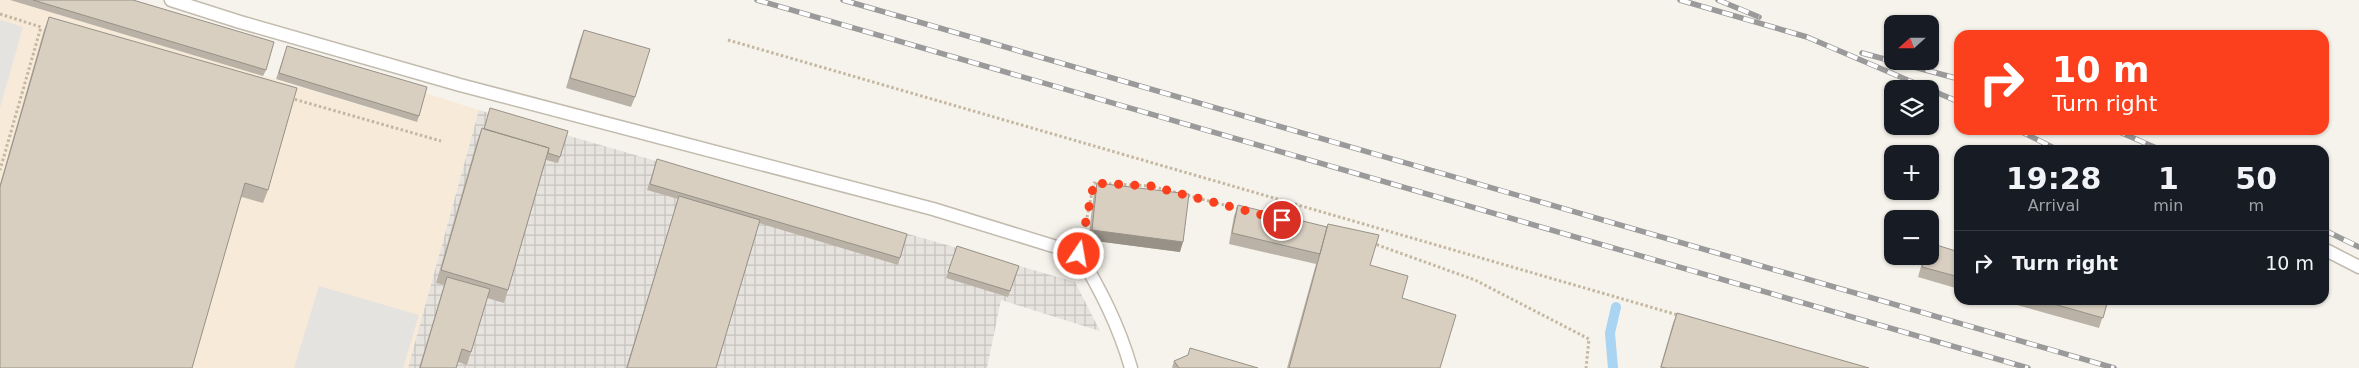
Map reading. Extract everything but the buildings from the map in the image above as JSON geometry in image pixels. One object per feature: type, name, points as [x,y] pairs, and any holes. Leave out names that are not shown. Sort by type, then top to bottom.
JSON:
[{"type":"lane","points":[[171,0],[240,22],[460,85],[933,209],[1079,254],[1107,303],[1122,338],[1130,368]]},
{"type":"lane","points":[[2329,252],[2359,267]]},
{"type":"path","points":[[0,14],[51,30]]},
{"type":"path","points":[[0,170],[42,27]]},
{"type":"path","points":[[728,40],[1681,316]]},
{"type":"path","points":[[288,98],[441,141]]},
{"type":"path","points":[[1079,254],[1094,183],[1151,186],[1244,210]]},
{"type":"path","points":[[1366,241],[1475,280],[1589,339],[1586,368]]},
{"type":"shaded area","points":[[0,0],[10,0],[416,122],[425,93],[479,110],[408,368],[0,368]]},
{"type":"shaded area","points":[[1,20],[23,27],[0,108],[0,22]]},
{"type":"shaded area","points":[[479,110],[1075,282],[1100,331],[1001,300],[987,368],[408,368]]},
{"type":"shaded area","points":[[319,286],[419,315],[403,368],[294,368]]},
{"type":"waterway","points":[[1613,368],[1610,333],[1616,307]]},
{"type":"railway","points":[[757,0],[2028,368]]},
{"type":"railway","points":[[843,0],[2114,368]]},
{"type":"railway","points":[[1680,0],[1807,37],[1954,100]]},
{"type":"railway","points":[[1718,0],[1759,17]]},
{"type":"railway","points":[[1862,53],[1954,78]]},
{"type":"railway","points":[[2028,135],[2048,145]]},
{"type":"railway","points":[[2126,135],[2150,145]]},
{"type":"railway","points":[[2329,232],[2359,247]]},
{"type":"route","points":[[1079,254],[1094,183],[1151,186],[1282,220]]}]
